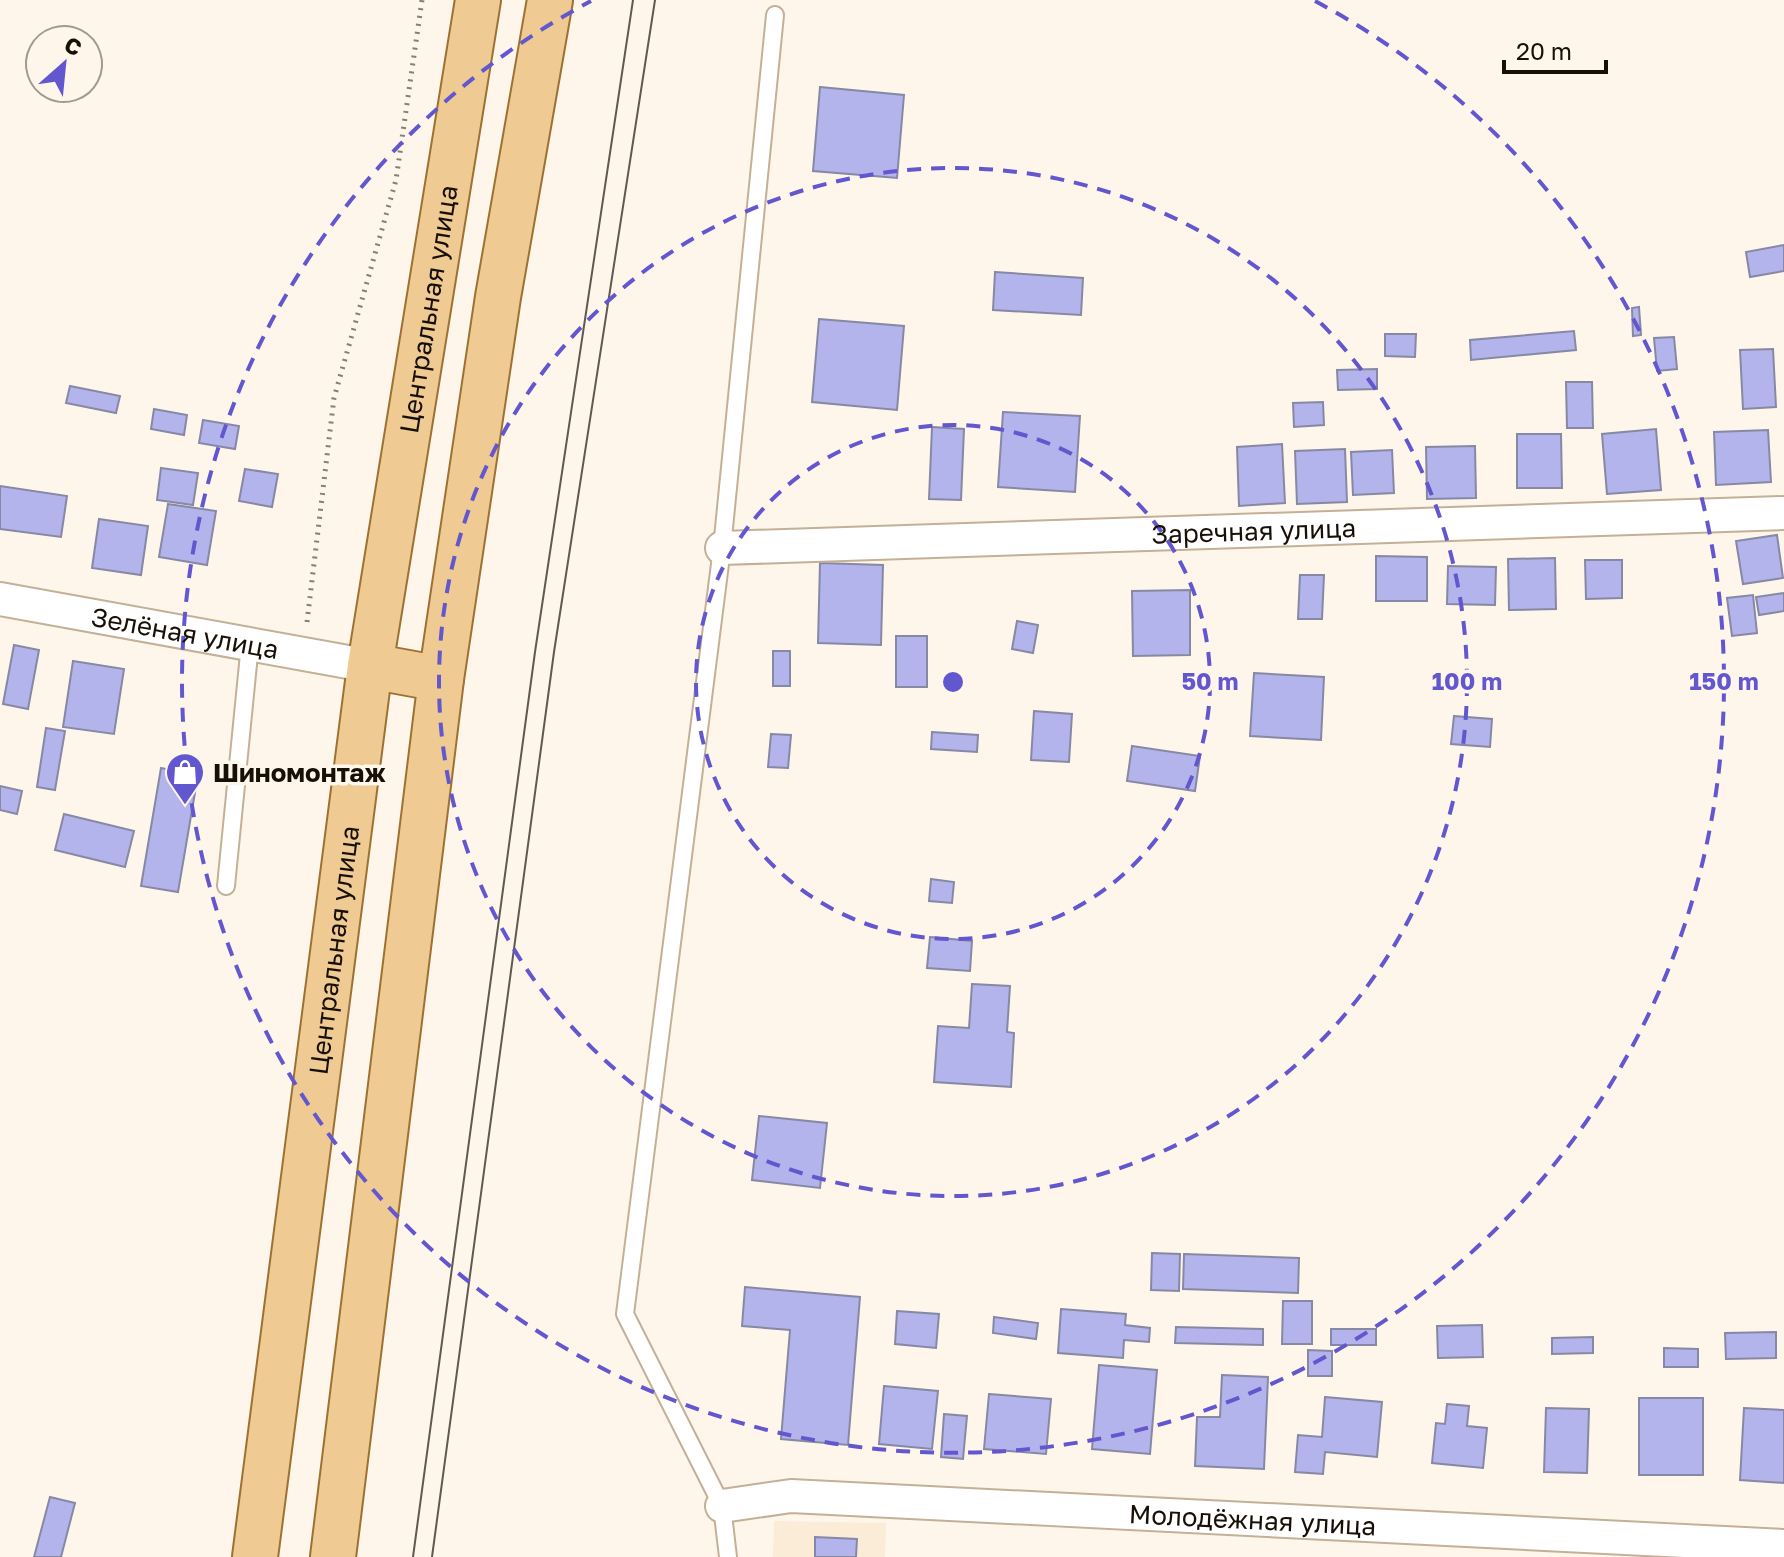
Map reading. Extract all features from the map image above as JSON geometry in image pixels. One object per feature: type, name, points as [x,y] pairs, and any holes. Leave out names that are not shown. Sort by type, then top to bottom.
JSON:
[{"type":"main road","name":"Центральная улица","points":[[255,1557],[370,666],[477,6]]},
{"type":"main road","points":[[333,1557],[441,679],[498,297],[548,9]]},
{"type":"main road","points":[[370,666],[441,679]]},
{"type":"street","name":"Заречная улица","points":[[722,548],[1784,513]]},
{"type":"street","name":"Зелёная улица","points":[[0,599],[370,666]]},
{"type":"street","name":"Молодёжная улица","points":[[722,1506],[791,1496],[1784,1546]]},
{"type":"lane","points":[[728,1557],[722,1506],[625,1314],[722,548],[775,15]]},
{"type":"lane","points":[[226,886],[250,644]]},
{"type":"path","points":[[303,655],[334,398],[396,180],[422,0]]},
{"type":"shaded area","points":[[774,1521],[886,1523],[885,1557],[773,1557]]},
{"type":"building","points":[[820,87],[904,95],[897,178],[813,171]]},
{"type":"building","points":[[1784,245],[1784,271],[1750,277],[1746,252]]},
{"type":"building","points":[[995,272],[1083,278],[1081,315],[993,310]]},
{"type":"building","points":[[1639,307],[1641,335],[1633,336],[1632,308]]},
{"type":"building","points":[[819,319],[904,326],[897,410],[812,402]]},
{"type":"building","points":[[1574,331],[1576,350],[1471,360],[1470,340]]},
{"type":"building","points":[[1385,334],[1416,334],[1415,357],[1385,356]]},
{"type":"building","points":[[1674,337],[1677,369],[1657,371],[1654,338]]},
{"type":"building","points":[[1773,349],[1776,407],[1743,409],[1740,350]]},
{"type":"building","points":[[1377,369],[1377,389],[1338,390],[1337,370]]},
{"type":"building","points":[[1566,382],[1592,382],[1593,428],[1567,428]]},
{"type":"building","points":[[70,386],[120,396],[116,413],[66,403]]},
{"type":"building","points":[[1323,402],[1324,425],[1294,427],[1293,403]]},
{"type":"building","points":[[154,409],[187,415],[184,435],[151,429]]},
{"type":"building","points":[[1003,412],[1080,416],[1075,492],[998,487]]},
{"type":"building","points":[[203,420],[239,426],[235,449],[199,443]]},
{"type":"building","points":[[932,427],[964,429],[961,500],[929,499]]},
{"type":"building","points":[[1656,429],[1661,490],[1607,494],[1602,434]]},
{"type":"building","points":[[1768,430],[1771,482],[1716,485],[1714,432]]},
{"type":"building","points":[[1517,434],[1561,434],[1562,488],[1517,488]]},
{"type":"building","points":[[1282,444],[1285,503],[1239,506],[1237,447]]},
{"type":"building","points":[[1475,446],[1476,498],[1427,499],[1426,447]]},
{"type":"building","points":[[1345,449],[1347,502],[1297,504],[1295,451]]},
{"type":"building","points":[[1392,450],[1394,493],[1353,495],[1351,452]]},
{"type":"building","points":[[161,468],[198,473],[193,505],[157,500]]},
{"type":"building","points":[[245,469],[278,474],[272,507],[239,501]]},
{"type":"building","points":[[0,486],[67,496],[61,537],[0,529]]},
{"type":"building","points":[[168,504],[216,511],[207,565],[159,557]]},
{"type":"building","points":[[99,519],[148,526],[141,575],[92,568]]},
{"type":"building","points":[[1777,535],[1783,578],[1743,584],[1736,541]]},
{"type":"building","points":[[1376,556],[1427,557],[1427,601],[1376,601]]},
{"type":"building","points":[[1555,558],[1556,609],[1509,610],[1508,559]]},
{"type":"building","points":[[1585,560],[1622,560],[1622,598],[1586,599]]},
{"type":"building","points":[[820,563],[883,565],[881,645],[818,643]]},
{"type":"building","points":[[1448,566],[1496,567],[1495,605],[1447,604]]},
{"type":"building","points":[[1300,575],[1324,575],[1322,619],[1298,619]]},
{"type":"building","points":[[1190,590],[1190,655],[1133,656],[1132,591]]},
{"type":"building","points":[[1784,593],[1784,611],[1759,615],[1756,597]]},
{"type":"building","points":[[1753,595],[1757,633],[1732,636],[1727,598]]},
{"type":"building","points":[[1017,621],[1038,625],[1033,653],[1012,649]]},
{"type":"building","points":[[896,636],[927,636],[927,687],[896,687]]},
{"type":"building","points":[[14,645],[39,650],[28,709],[3,704]]},
{"type":"building","points":[[773,651],[790,651],[790,686],[773,686]]},
{"type":"building","points":[[73,661],[124,669],[114,734],[63,727]]},
{"type":"building","points":[[1254,673],[1324,677],[1321,740],[1250,736]]},
{"type":"building","points":[[1034,711],[1072,714],[1069,762],[1031,760]]},
{"type":"building","points":[[1454,716],[1492,719],[1490,747],[1451,744]]},
{"type":"building","points":[[46,728],[65,731],[55,790],[37,787]]},
{"type":"building","points":[[932,732],[978,735],[977,752],[931,749]]},
{"type":"building","points":[[771,734],[791,735],[788,768],[768,767]]},
{"type":"building","points":[[1132,746],[1200,756],[1195,791],[1127,781]]},
{"type":"building","points":[[161,768],[198,775],[178,892],[141,886]]},
{"type":"building","points":[[0,786],[22,791],[17,814],[0,810]]},
{"type":"building","points":[[64,814],[134,831],[125,867],[55,850]]},
{"type":"building","points":[[931,879],[954,882],[952,903],[929,901]]},
{"type":"building","points":[[930,937],[972,941],[970,971],[927,968]]},
{"type":"building","points":[[972,984],[1010,986],[1007,1032],[1014,1033],[1011,1087],[934,1082],[938,1026],[969,1028]]},
{"type":"building","points":[[759,1116],[827,1123],[820,1188],[752,1180]]},
{"type":"building","points":[[1152,1253],[1180,1254],[1179,1291],[1151,1290]]},
{"type":"building","points":[[1184,1254],[1299,1258],[1298,1293],[1183,1289]]},
{"type":"building","points":[[745,1287],[860,1297],[848,1445],[781,1439],[790,1330],[742,1326]]},
{"type":"building","points":[[1283,1301],[1312,1301],[1312,1344],[1282,1344]]},
{"type":"building","points":[[1061,1309],[1126,1314],[1125,1325],[1150,1328],[1149,1342],[1124,1340],[1123,1358],[1058,1353]]},
{"type":"building","points":[[897,1311],[939,1314],[936,1348],[895,1344]]},
{"type":"building","points":[[994,1317],[1038,1323],[1036,1339],[993,1333]]},
{"type":"building","points":[[1482,1325],[1483,1357],[1438,1358],[1437,1326]]},
{"type":"building","points":[[1176,1327],[1263,1329],[1263,1345],[1175,1343]]},
{"type":"building","points":[[1331,1329],[1376,1329],[1376,1345],[1331,1345]]},
{"type":"building","points":[[1776,1332],[1776,1358],[1726,1359],[1725,1333]]},
{"type":"building","points":[[1593,1337],[1593,1353],[1552,1354],[1552,1338]]},
{"type":"building","points":[[1664,1348],[1698,1349],[1698,1367],[1664,1367]]},
{"type":"building","points":[[1308,1350],[1332,1351],[1332,1376],[1308,1376]]},
{"type":"building","points":[[1099,1365],[1157,1370],[1150,1454],[1092,1449]]},
{"type":"building","points":[[1222,1375],[1268,1377],[1264,1469],[1195,1466],[1197,1417],[1220,1417]]},
{"type":"building","points":[[884,1386],[938,1391],[932,1449],[879,1444]]},
{"type":"building","points":[[989,1394],[1051,1399],[1046,1454],[984,1449]]},
{"type":"building","points":[[1325,1397],[1382,1402],[1377,1457],[1325,1452],[1323,1474],[1295,1472],[1298,1435],[1322,1437]]},
{"type":"building","points":[[1639,1398],[1703,1398],[1703,1475],[1639,1475]]},
{"type":"building","points":[[1447,1404],[1469,1406],[1467,1426],[1487,1428],[1483,1468],[1432,1463],[1436,1423],[1445,1424]]},
{"type":"building","points":[[1546,1408],[1589,1409],[1587,1473],[1544,1472]]},
{"type":"building","points":[[1744,1408],[1784,1410],[1784,1483],[1740,1480]]},
{"type":"building","points":[[944,1414],[967,1416],[963,1459],[941,1457]]},
{"type":"building","points":[[50,1497],[75,1503],[61,1557],[34,1557]]},
{"type":"building","points":[[815,1537],[857,1539],[856,1557],[815,1557]]},
{"type":"tram line","points":[[413,1557],[535,652],[633,0]]},
{"type":"tram line","points":[[432,1557],[554,652],[655,0]]},
{"type":"place","name":"Шиномонтаж","points":[[185,806]]}]
